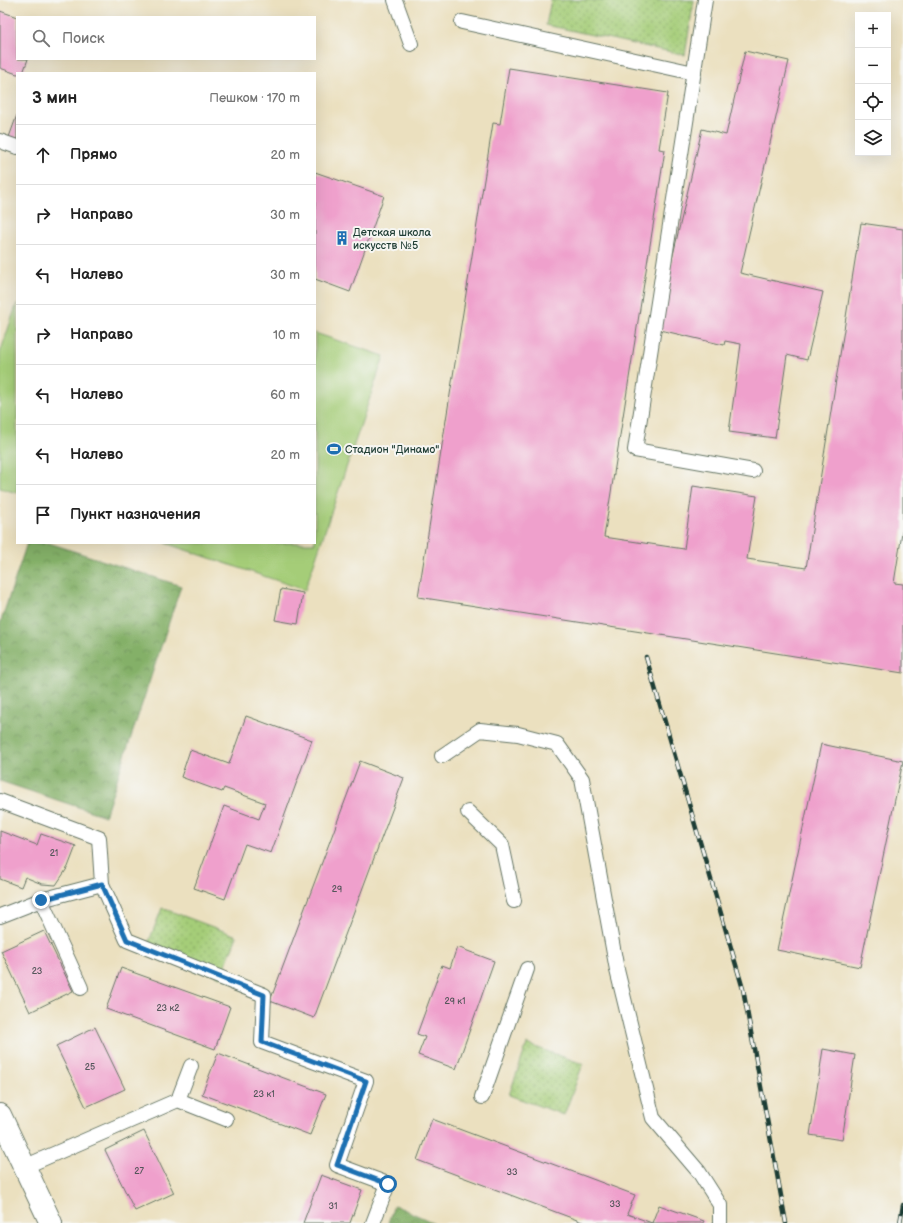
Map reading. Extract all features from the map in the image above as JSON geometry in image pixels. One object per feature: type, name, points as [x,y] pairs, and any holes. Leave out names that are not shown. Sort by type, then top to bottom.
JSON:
[{"type":"street","points":[[0,1115],[51,1223]]},
{"type":"lane","points":[[395,0],[411,44]]},
{"type":"lane","points":[[705,0],[635,450],[753,471]]},
{"type":"lane","points":[[462,22],[694,73]]},
{"type":"lane","points":[[0,140],[16,147]]},
{"type":"lane","points":[[442,756],[480,730],[518,734],[557,744],[582,779],[617,970],[653,1118],[699,1172],[720,1205],[720,1223]]},
{"type":"lane","points":[[0,801],[99,838],[102,884],[127,940],[264,995],[262,1042],[366,1081],[337,1165],[388,1184],[373,1223]]},
{"type":"lane","points":[[468,812],[502,845],[514,901]]},
{"type":"lane","points":[[0,916],[41,900],[102,884]]},
{"type":"lane","points":[[41,900],[81,988]]},
{"type":"lane","points":[[482,1097],[527,969]]},
{"type":"lane","points":[[178,1100],[191,1066]]},
{"type":"lane","points":[[24,1167],[178,1100],[226,1119]]},
{"type":"green space","points":[[551,0],[694,0],[685,55],[546,25]]},
{"type":"green space","points":[[16,306],[16,493],[0,488],[0,353]]},
{"type":"green space","name":"Стадион \"Динамо\"","points":[[316,333],[384,356],[305,590],[168,544],[316,544]]},
{"type":"green space","points":[[27,544],[52,544],[181,586],[105,816],[0,781],[0,624]]},
{"type":"green space","points":[[162,908],[237,936],[221,977],[146,949]]},
{"type":"green space","points":[[527,1044],[583,1064],[564,1115],[509,1095]]},
{"type":"green space","points":[[394,1205],[434,1223],[388,1223]]},
{"type":"building","points":[[0,11],[16,17],[16,60],[28,60],[23,72],[16,72],[16,74],[0,68]]},
{"type":"building","points":[[745,51],[789,61],[740,273],[823,292],[807,360],[787,355],[775,438],[729,432],[741,344],[725,341],[724,345],[656,329],[702,129],[726,135]]},
{"type":"building","points":[[509,68],[668,93],[659,149],[665,150],[604,537],[684,549],[693,486],[757,496],[747,559],[806,568],[861,223],[903,229],[903,527],[894,583],[903,584],[903,673],[418,597],[493,123],[500,124]]},
{"type":"building","points":[[16,118],[16,144],[8,140]]},
{"type":"building","name":"Детская школа искусств №5","points":[[316,172],[384,196],[350,292],[316,279]]},
{"type":"building","points":[[281,589],[303,593],[298,624],[275,620]]},
{"type":"building","points":[[246,716],[312,740],[271,853],[245,844],[225,899],[194,888],[224,806],[259,819],[265,803],[224,788],[222,792],[181,777],[190,750],[229,764]]},
{"type":"building","points":[[821,744],[903,761],[860,967],[777,950]]},
{"type":"building","points":[[360,761],[404,778],[314,1018],[270,1001]]},
{"type":"building","points":[[0,831],[37,845],[41,834],[76,846],[68,867],[56,885],[42,884],[25,877],[21,887],[0,879]]},
{"type":"building","points":[[44,931],[73,991],[30,1012],[1,951]]},
{"type":"building","points":[[457,947],[494,961],[456,1069],[418,1055],[425,1037],[417,1034],[442,965],[450,968]]},
{"type":"building","points":[[121,968],[230,1007],[215,1049],[106,1009]]},
{"type":"building","points":[[95,1027],[125,1089],[86,1107],[56,1046]]},
{"type":"building","points":[[823,1049],[855,1055],[842,1140],[810,1135]]},
{"type":"building","points":[[218,1053],[326,1094],[310,1135],[202,1094]]},
{"type":"building","points":[[432,1119],[635,1195],[627,1214],[652,1223],[585,1223],[417,1160]]},
{"type":"building","points":[[144,1131],[174,1193],[135,1211],[105,1150]]},
{"type":"building","points":[[321,1175],[362,1190],[350,1223],[303,1223]]},
{"type":"building","points":[[659,1205],[704,1221],[703,1223],[652,1223]]},
{"type":"railway","points":[[646,657],[743,989],[786,1223]]},
{"type":"railway","points":[[900,1223],[903,1205]]},
{"type":"place","name":"Детская школа искусств №5","points":[[342,238]]},
{"type":"place","name":"Стадион \"Динамо\"","points":[[334,449]]},
{"type":"route","points":[[41,900],[102,884],[127,940],[146,949],[264,995],[262,1042],[366,1081],[337,1165],[388,1184]]}]
